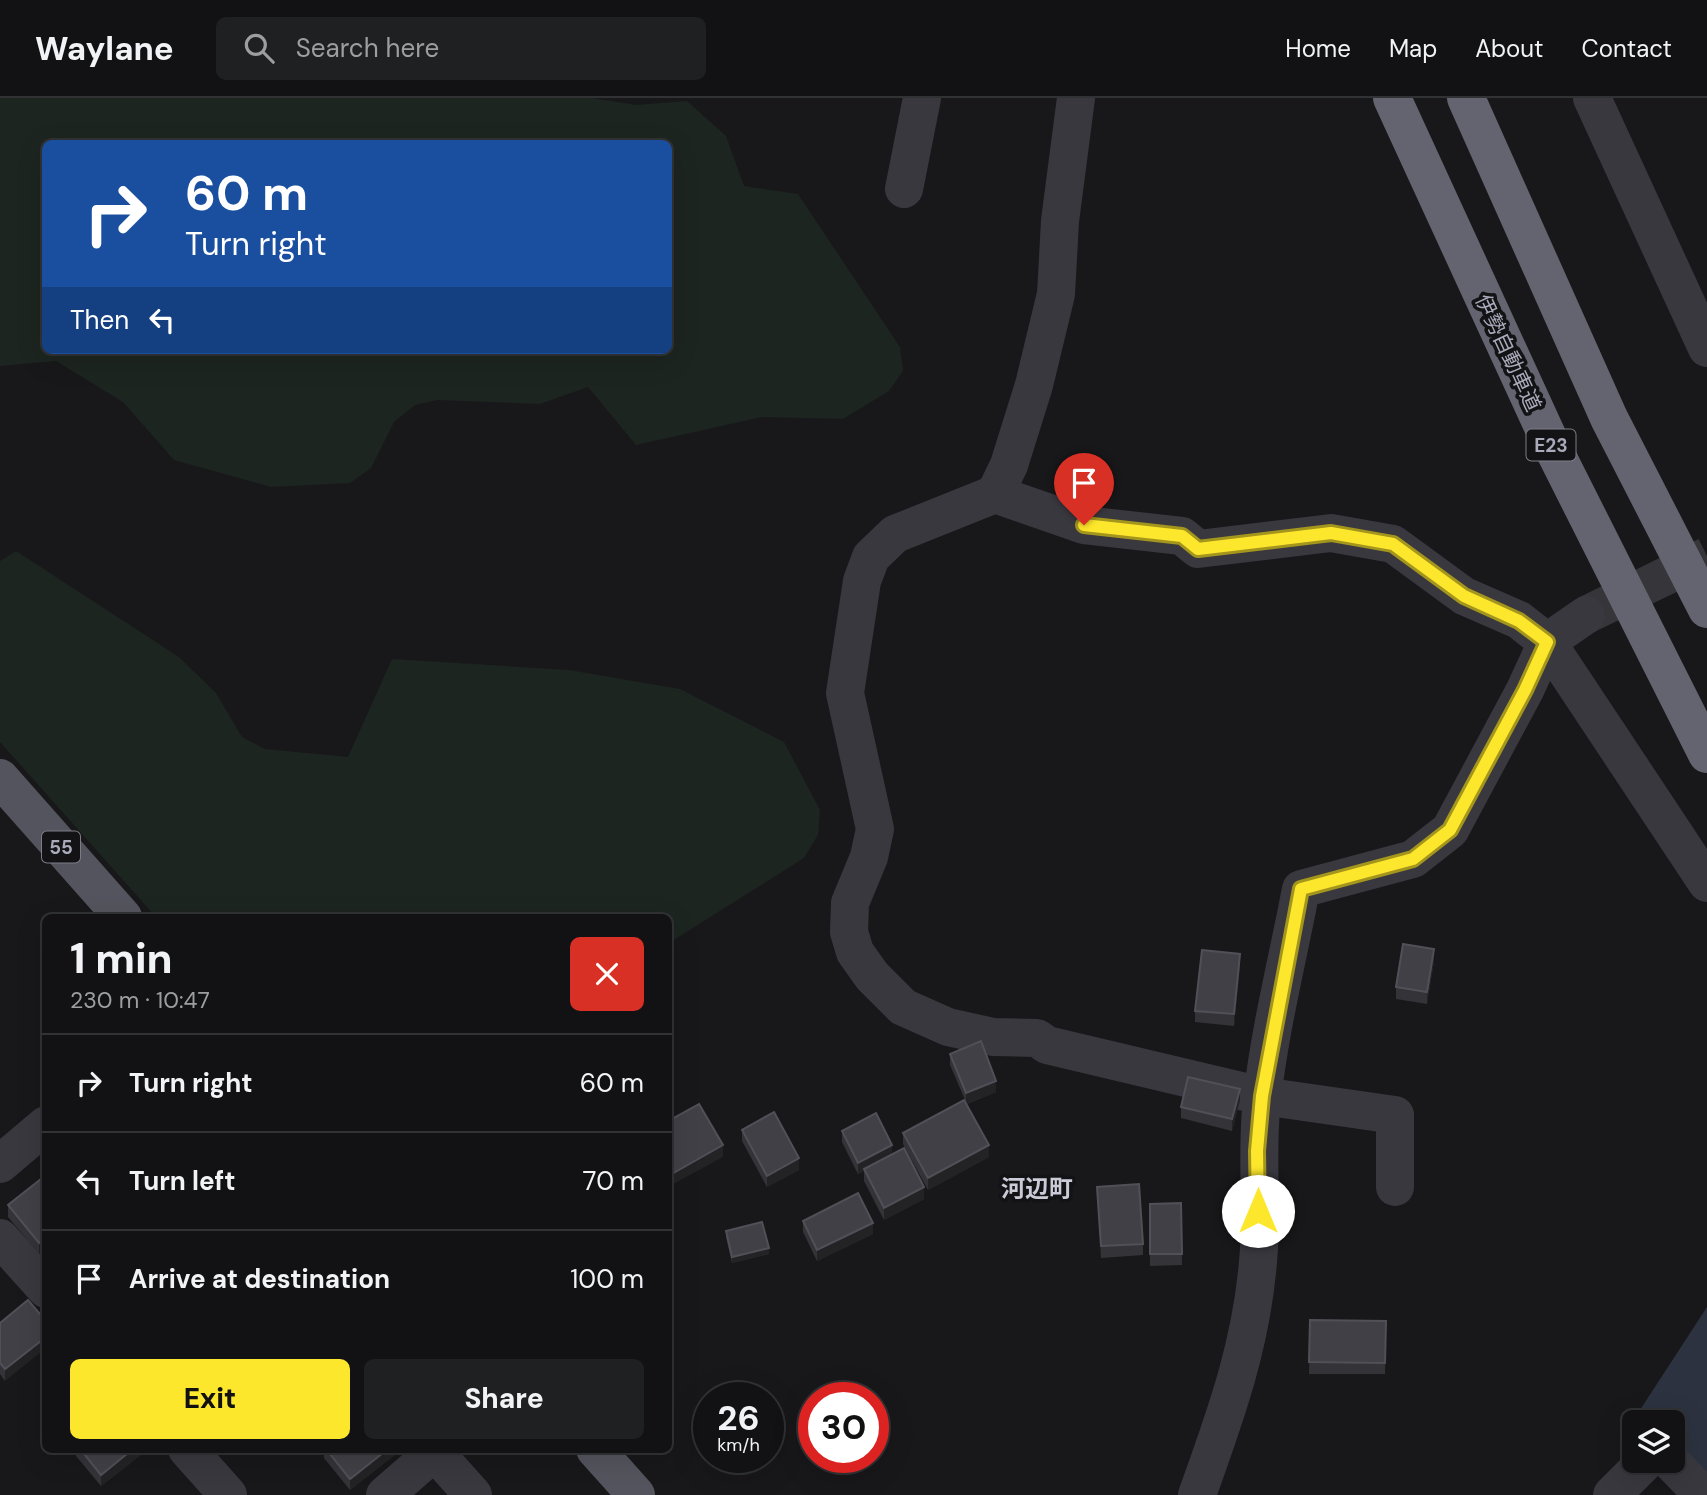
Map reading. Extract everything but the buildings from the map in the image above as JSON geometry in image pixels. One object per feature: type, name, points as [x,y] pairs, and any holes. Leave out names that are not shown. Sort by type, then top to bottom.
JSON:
[{"type":"highway","points":[[1467,101],[1609,418],[1707,610]]},
{"type":"highway","name":"伊勢自動車道","points":[[1399,115],[1550,442],[1707,754]]},
{"type":"main road","name":"55","points":[[0,778],[120,914]]},
{"type":"main road","points":[[599,1453],[636,1495]]},
{"type":"street","points":[[904,189],[922,98]]},
{"type":"street","points":[[995,494],[1009,465],[1034,385],[1056,293],[1060,221],[1076,98]]},
{"type":"street","points":[[1592,98],[1707,348]]},
{"type":"street","points":[[1395,1187],[1395,1115],[1262,1096],[1047,1045],[1037,1038],[993,1037],[947,1027],[903,1007],[888,995],[855,952],[849,932],[850,903],[869,858],[874,829],[845,693],[862,580],[871,556],[895,534],[995,494],[1084,525],[1182,536],[1198,549],[1331,533],[1393,544],[1464,596],[1519,621],[1547,642],[1707,883]]},
{"type":"street","points":[[1197,1495],[1236,1387],[1248,1339],[1259,1248],[1257,1151],[1262,1096],[1301,889],[1413,859],[1450,830],[1525,690],[1547,642],[1586,615]]},
{"type":"street","points":[[0,1164],[42,1128]]},
{"type":"street","points":[[0,1238],[42,1285]]},
{"type":"street","points":[[191,1453],[228,1495]]},
{"type":"street","points":[[385,1495],[432,1453]]},
{"type":"street","points":[[438,1453],[473,1495]]},
{"type":"street","points":[[1612,1495],[1634,1473]]},
{"type":"street","points":[[1682,1473],[1703,1495]]},
{"type":"shaded area","points":[[0,98],[593,98],[636,105],[687,101],[726,136],[744,186],[798,194],[900,347],[903,371],[889,391],[843,419],[762,417],[636,445],[588,387],[540,404],[438,400],[415,405],[394,422],[371,468],[350,483],[271,487],[174,460],[123,402],[56,361],[0,366]]},
{"type":"shaded area","points":[[16,551],[179,657],[216,693],[242,737],[265,749],[348,757],[392,659],[569,670],[680,689],[784,742],[820,810],[818,835],[804,858],[672,941],[672,914],[153,914],[0,742],[0,561]]},
{"type":"water","points":[[1707,1307],[1707,1484],[1685,1461],[1685,1410],[1640,1410]]},
{"type":"tunnel","points":[[1586,615],[1707,556]]},
{"type":"district","name":"河辺町","points":[[1037,1188]]},
{"type":"route","points":[[1084,525],[1182,536],[1198,549],[1331,533],[1393,544],[1464,596],[1519,621],[1547,642],[1525,690],[1450,830],[1413,859],[1301,889],[1262,1096],[1257,1151],[1258,1211]]}]
